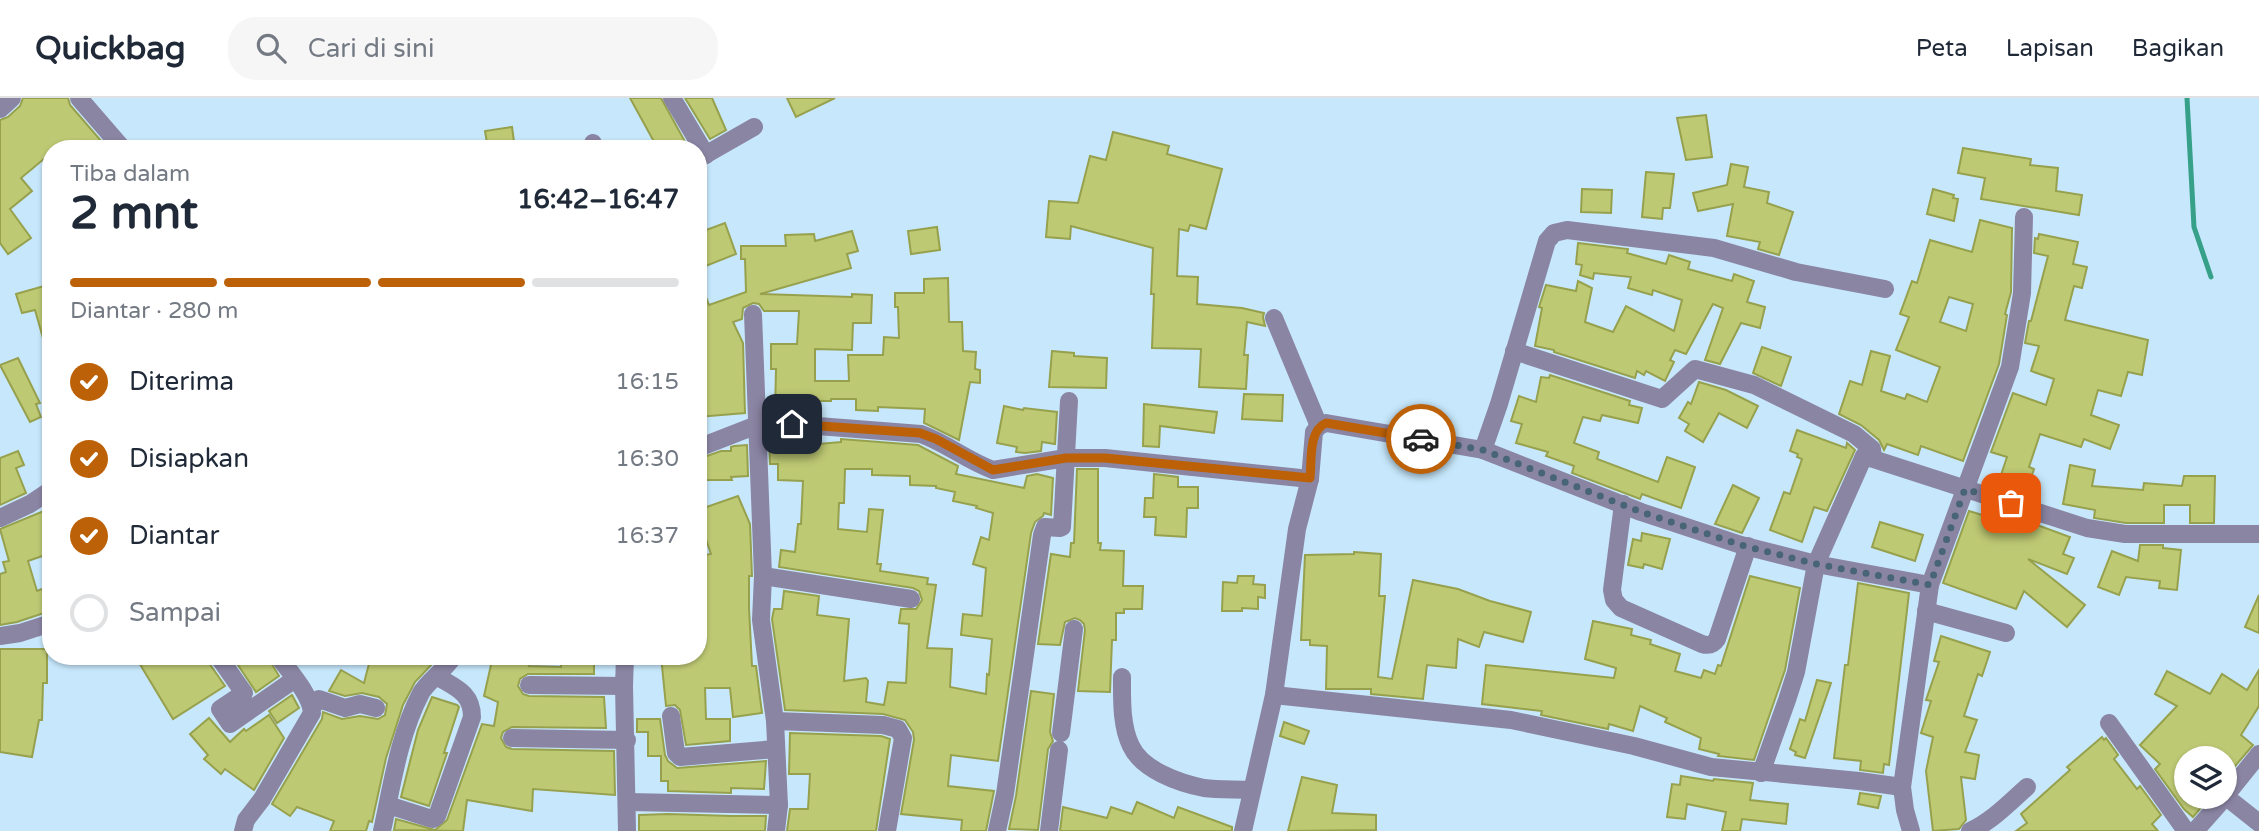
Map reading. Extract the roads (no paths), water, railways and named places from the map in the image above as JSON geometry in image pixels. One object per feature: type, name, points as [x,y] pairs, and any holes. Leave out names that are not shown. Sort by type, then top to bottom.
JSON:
[{"type":"street","points":[[0,109],[12,98]]},
{"type":"street","points":[[79,98],[115,140]]},
{"type":"street","points":[[672,98],[693,140]]},
{"type":"street","points":[[707,154],[754,127]]},
{"type":"street","points":[[1911,831],[1902,787],[1930,585],[2010,367],[2022,293],[2024,217]]},
{"type":"street","points":[[1483,450],[1547,241],[1554,233],[1567,230],[1714,248],[1796,272],[1885,289]]},
{"type":"street","points":[[753,314],[763,576],[761,620],[775,721],[779,805],[776,831]]},
{"type":"street","points":[[1274,318],[1319,426]]},
{"type":"street","points":[[1514,351],[1662,399],[1695,369],[1754,385],[1854,434],[1872,449],[1873,458]]},
{"type":"street","points":[[997,831],[1042,535],[1045,527],[1062,527],[1069,401]]},
{"type":"street","points":[[1243,831],[1274,695],[1297,529],[1310,478],[1314,432],[1326,423],[1483,450],[1641,512],[1748,546],[1816,564],[1930,585]]},
{"type":"street","points":[[707,444],[757,425],[792,424],[920,433],[993,470],[1066,458],[1125,459],[1310,478]]},
{"type":"street","points":[[1761,773],[1796,672],[1816,564],[1864,456],[2087,528],[2125,534],[2259,534]]},
{"type":"street","points":[[0,518],[42,496]]},
{"type":"street","points":[[1623,504],[1613,576],[1614,600],[1622,608],[1702,644],[1708,646],[1714,644],[1717,639],[1748,546]]},
{"type":"street","points":[[763,576],[911,600]]},
{"type":"street","points":[[1926,611],[2006,633]]},
{"type":"street","points":[[0,636],[42,626]]},
{"type":"street","points":[[1049,831],[1074,629]]},
{"type":"street","points":[[224,665],[244,693],[220,709],[230,724],[295,679]]},
{"type":"street","points":[[243,831],[312,713],[312,707],[285,665]]},
{"type":"street","points":[[382,831],[406,731],[423,690],[447,665]]},
{"type":"street","points":[[625,665],[627,831]]},
{"type":"street","points":[[388,805],[429,818],[436,816],[472,718],[469,699],[438,677]]},
{"type":"street","points":[[1122,677],[1123,713],[1130,745],[1142,762],[1186,783],[1205,788],[1252,790]]},
{"type":"street","points":[[529,685],[624,686]]},
{"type":"street","points":[[1274,695],[1511,720],[1634,746],[1711,767],[1902,787]]},
{"type":"street","points":[[312,707],[319,699],[345,708],[360,704],[376,708]]},
{"type":"street","points":[[671,716],[676,753],[680,757],[775,749]]},
{"type":"street","points":[[775,721],[884,725],[898,729],[903,738],[887,831]]},
{"type":"street","points":[[2109,723],[2186,831]]},
{"type":"street","points":[[512,738],[626,740]]},
{"type":"street","points":[[2237,781],[2259,754]]},
{"type":"street","points":[[1970,831],[2006,806],[2027,787]]},
{"type":"street","points":[[628,802],[779,805]]},
{"type":"street","points":[[2237,806],[2259,823]]},
{"type":"street","points":[[2195,831],[2214,809]]},
{"type":"waterway","points":[[2187,98],[2194,227],[2211,277]]}]
